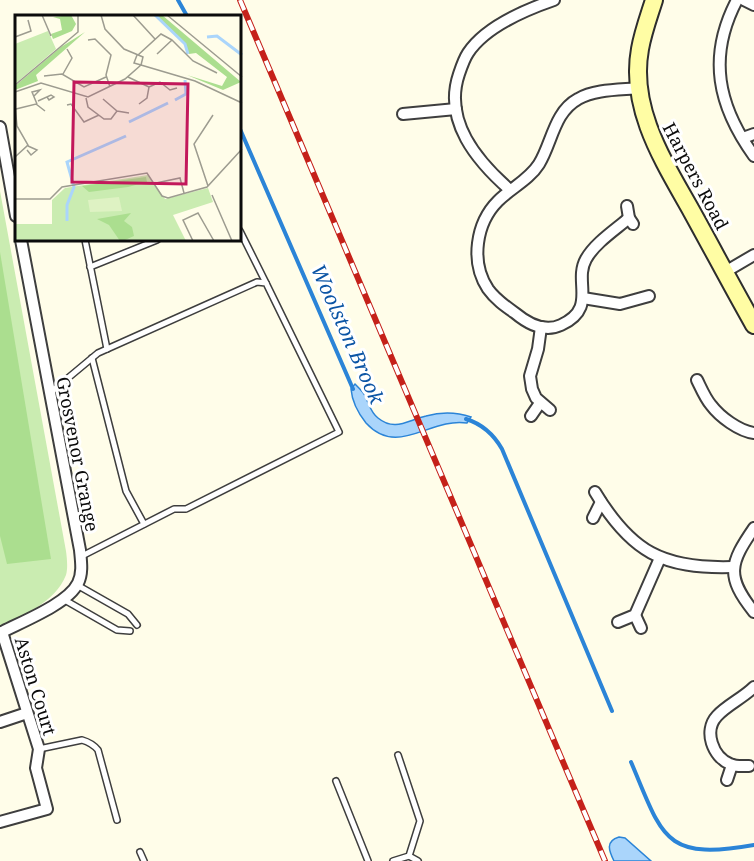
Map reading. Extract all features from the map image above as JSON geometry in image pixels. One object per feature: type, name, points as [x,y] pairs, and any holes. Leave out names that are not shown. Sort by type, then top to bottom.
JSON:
[{"type":"street","points":[[510,190],[488,169],[465,140],[456,110],[456,82],[468,53],[480,41],[511,17],[554,0]]},
{"type":"street","name":"Harpers Road","points":[[654,0],[640,51],[640,88],[646,119],[656,147],[754,326]]},
{"type":"street","points":[[737,0],[724,31],[720,72],[722,93],[742,138],[754,156]]},
{"type":"street","points":[[744,0],[754,5]]},
{"type":"street","points":[[627,206],[631,221],[590,252],[584,261],[582,271],[583,298],[580,308],[573,317],[560,326],[541,327],[526,321],[489,291],[480,272],[477,251],[482,228],[496,203],[528,177],[538,165],[556,125],[569,105],[578,98],[590,94],[640,88]]},
{"type":"street","points":[[403,114],[456,110]]},
{"type":"street","points":[[0,127],[15,210]]},
{"type":"street","points":[[742,138],[754,134]]},
{"type":"street","name":"Grosvenor Grange","points":[[21,242],[80,557],[81,573],[76,585]]},
{"type":"street","points":[[725,272],[754,255]]},
{"type":"street","points":[[583,298],[620,304],[651,296]]},
{"type":"street","points":[[541,327],[538,349],[530,376],[532,389],[540,403],[550,410]]},
{"type":"street","points":[[697,380],[710,405],[730,422],[754,433]]},
{"type":"street","points":[[531,416],[540,403]]},
{"type":"street","points":[[593,518],[598,497],[609,514],[645,551],[660,558],[688,564],[732,567]]},
{"type":"street","points":[[754,528],[739,549],[732,567],[741,595],[754,612]]},
{"type":"street","points":[[618,622],[635,615],[660,558]]},
{"type":"street","points":[[1,632],[63,599],[76,585]]},
{"type":"street","points":[[635,615],[641,628]]},
{"type":"street","name":"Aston Court","points":[[0,822],[46,809],[36,768],[39,749],[1,632]]},
{"type":"street","points":[[749,766],[732,765],[725,761],[715,750],[711,736],[712,724],[719,714],[754,687]]},
{"type":"street","points":[[0,722],[27,713]]},
{"type":"street","points":[[727,780],[732,765]]},
{"type":"lane","points":[[80,557],[174,509],[186,510],[339,432],[242,235]]},
{"type":"lane","points":[[85,242],[107,349]]},
{"type":"lane","points":[[90,267],[152,242]]},
{"type":"lane","points":[[50,394],[92,358],[107,349],[257,282],[266,283]]},
{"type":"lane","points":[[92,358],[126,490],[144,524]]},
{"type":"lane","points":[[76,585],[128,614],[137,625]]},
{"type":"lane","points":[[63,599],[117,630],[130,631]]},
{"type":"lane","points":[[39,749],[81,740],[94,746],[98,750],[117,820]]},
{"type":"lane","points":[[398,755],[420,821],[409,856]]},
{"type":"lane","points":[[336,781],[368,861]]},
{"type":"lane","points":[[140,852],[144,861]]},
{"type":"lane","points":[[393,861],[409,856],[418,861]]},
{"type":"green space","points":[[0,191],[67,566],[61,585],[47,600],[0,627]]},
{"type":"green space","points":[[0,252],[51,559],[7,564],[0,536]]},
{"type":"water","points":[[355,384],[364,394],[375,416],[390,424],[402,424],[443,413],[471,417],[467,423],[440,425],[415,434],[390,437],[378,433],[360,415],[351,389]]},
{"type":"water","points":[[619,837],[625,838],[651,861],[614,861],[609,847],[612,841]]},
{"type":"waterway","name":"Woolston Brook","points":[[178,0],[186,15]]},
{"type":"waterway","name":"Woolston Brook","points":[[242,134],[353,389]]},
{"type":"waterway","name":"Woolston Brook","points":[[466,419],[487,431],[502,449],[612,711]]},
{"type":"waterway","name":"Woolston Brook","points":[[631,762],[651,809],[670,838],[684,846],[701,849],[754,845]]},
{"type":"railway","points":[[240,0],[605,861]]}]
